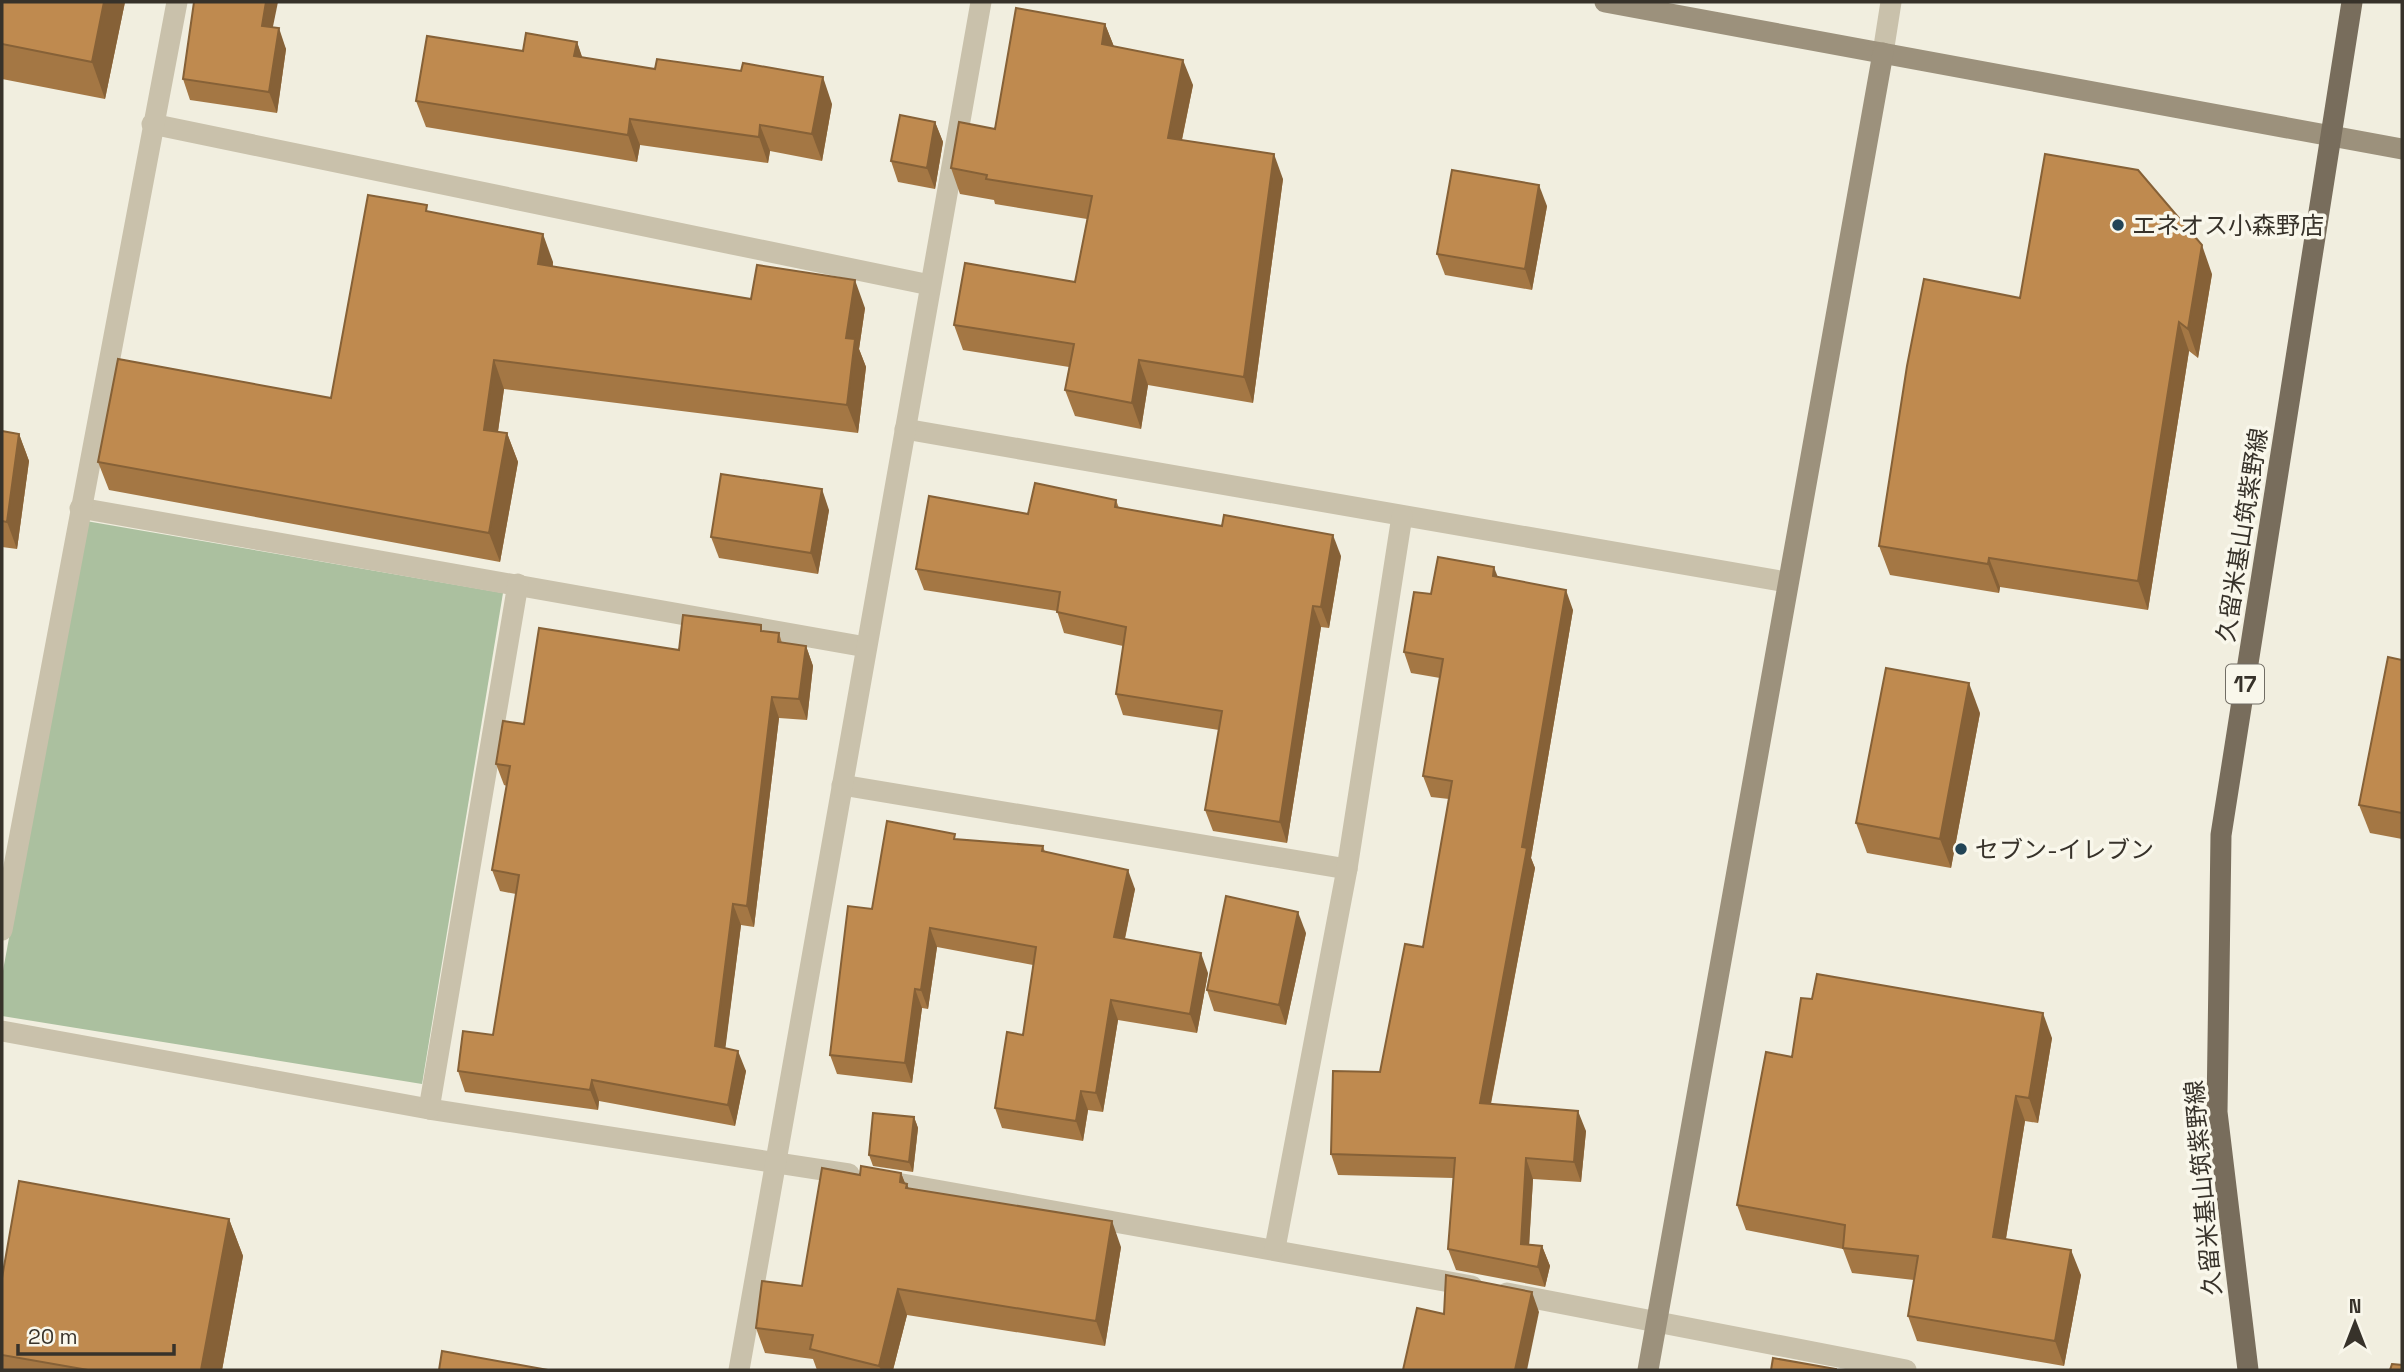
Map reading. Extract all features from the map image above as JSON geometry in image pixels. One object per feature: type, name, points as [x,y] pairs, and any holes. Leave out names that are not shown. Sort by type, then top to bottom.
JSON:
[{"type":"main road","name":"久留米基山筑紫野線","points":[[2248,1370],[2217,1112],[2221,835],[2352,2]]},
{"type":"street","points":[[2,930],[177,2]]},
{"type":"street","points":[[739,1370],[981,2]]},
{"type":"street","points":[[1605,2],[2402,149]]},
{"type":"street","points":[[1647,1370],[1658,1322],[1786,582],[1891,2]]},
{"type":"street","points":[[152,124],[930,285]]},
{"type":"street","points":[[905,429],[1786,582]]},
{"type":"street","points":[[80,508],[866,647]]},
{"type":"street","points":[[1275,1248],[1347,869],[1402,516]]},
{"type":"street","points":[[429,1109],[518,584]]},
{"type":"street","points":[[842,785],[1347,869]]},
{"type":"street","points":[[2,1031],[429,1109],[775,1162],[1275,1248],[1906,1370]]},
{"type":"green space","points":[[86,521],[503,593],[422,1084],[2,1016],[2,976]]},
{"type":"building","points":[[2,2],[104,2],[92,62],[2,44]]},
{"type":"building","points":[[194,2],[266,2],[262,26],[279,28],[269,92],[183,79]]},
{"type":"building","points":[[1016,8],[1105,24],[1102,44],[1183,60],[1168,138],[1274,154],[1244,377],[1139,360],[1132,403],[1065,390],[1074,344],[954,325],[965,263],[1075,282],[1092,196],[986,179],[987,175],[951,168],[959,122],[995,129]]},
{"type":"building","points":[[526,33],[577,42],[574,56],[655,69],[657,59],[741,71],[743,63],[823,77],[812,134],[760,125],[759,137],[630,119],[628,135],[416,101],[427,36],[523,51]]},
{"type":"building","points":[[900,115],[935,122],[927,168],[891,161]]},
{"type":"building","points":[[2045,154],[2138,170],[2202,245],[2188,329],[2179,322],[2138,581],[1989,558],[1988,564],[1879,546],[1907,366],[1924,279],[2020,298]]},
{"type":"building","points":[[1452,170],[1539,185],[1525,269],[1437,254]]},
{"type":"building","points":[[368,195],[427,205],[426,211],[543,234],[538,264],[751,299],[757,265],[855,280],[846,338],[855,339],[847,405],[494,360],[484,430],[507,433],[489,533],[98,462],[118,359],[331,398]]},
{"type":"building","points":[[2,431],[19,434],[7,522],[2,521]]},
{"type":"building","points":[[721,474],[822,489],[811,553],[711,537]]},
{"type":"building","points":[[1035,483],[1116,500],[1115,507],[1222,526],[1224,515],[1333,535],[1321,607],[1313,606],[1280,822],[1205,810],[1222,711],[1116,694],[1126,627],[1057,612],[1060,592],[916,569],[929,496],[1028,514]]},
{"type":"building","points":[[1438,557],[1494,567],[1493,576],[1566,590],[1522,847],[1527,848],[1480,1103],[1578,1111],[1574,1162],[1526,1158],[1521,1244],[1542,1246],[1538,1267],[1448,1249],[1455,1158],[1331,1154],[1333,1071],[1380,1072],[1405,944],[1423,947],[1452,781],[1423,776],[1443,659],[1404,652],[1414,592],[1431,594]]},
{"type":"building","points":[[683,615],[761,625],[761,631],[779,633],[778,642],[806,646],[799,699],[772,697],[747,906],[733,904],[715,1046],[738,1051],[728,1105],[592,1080],[590,1090],[458,1071],[463,1031],[493,1035],[519,875],[492,870],[510,766],[496,764],[503,721],[524,724],[539,628],[679,650]]},
{"type":"building","points":[[2388,657],[2402,660],[2402,813],[2359,805]]},
{"type":"building","points":[[1886,668],[1969,683],[1940,839],[1856,823]]},
{"type":"building","points":[[887,821],[955,834],[954,839],[1043,846],[1042,851],[1128,870],[1114,937],[1201,953],[1190,1014],[1111,1000],[1096,1093],[1081,1091],[1076,1121],[995,1108],[1007,1032],[1023,1035],[1036,947],[930,928],[921,990],[915,989],[905,1063],[830,1055],[848,906],[872,909]]},
{"type":"building","points":[[1226,896],[1298,912],[1279,1005],[1207,990]]},
{"type":"building","points":[[1817,974],[2043,1013],[2029,1098],[2016,1096],[1993,1237],[2071,1250],[2055,1341],[1908,1316],[1918,1256],[1843,1248],[1845,1225],[1737,1205],[1766,1052],[1792,1057],[1801,998],[1812,999]]},
{"type":"building","points":[[873,1113],[914,1117],[909,1162],[869,1155]]},
{"type":"building","points":[[861,1166],[901,1173],[900,1182],[907,1184],[906,1188],[1112,1221],[1096,1321],[898,1289],[879,1366],[810,1349],[813,1335],[756,1328],[762,1281],[802,1286],[822,1168],[860,1175]]},
{"type":"building","points":[[19,1181],[229,1219],[201,1370],[88,1370],[2,1355],[2,1278]]},
{"type":"building","points":[[1446,1275],[1532,1292],[1515,1370],[1403,1370],[1417,1308],[1444,1314]]},
{"type":"building","points":[[442,1351],[548,1370],[439,1370]]},
{"type":"building","points":[[1773,1358],[1836,1369],[1836,1370],[1771,1370]]},
{"type":"building","points":[[2392,1364],[2402,1365],[2402,1370],[2390,1370]]},
{"type":"place","name":"エネオス小森野店","points":[[2118,225]]},
{"type":"place","name":"セブン-イレブン","points":[[1961,849]]}]
